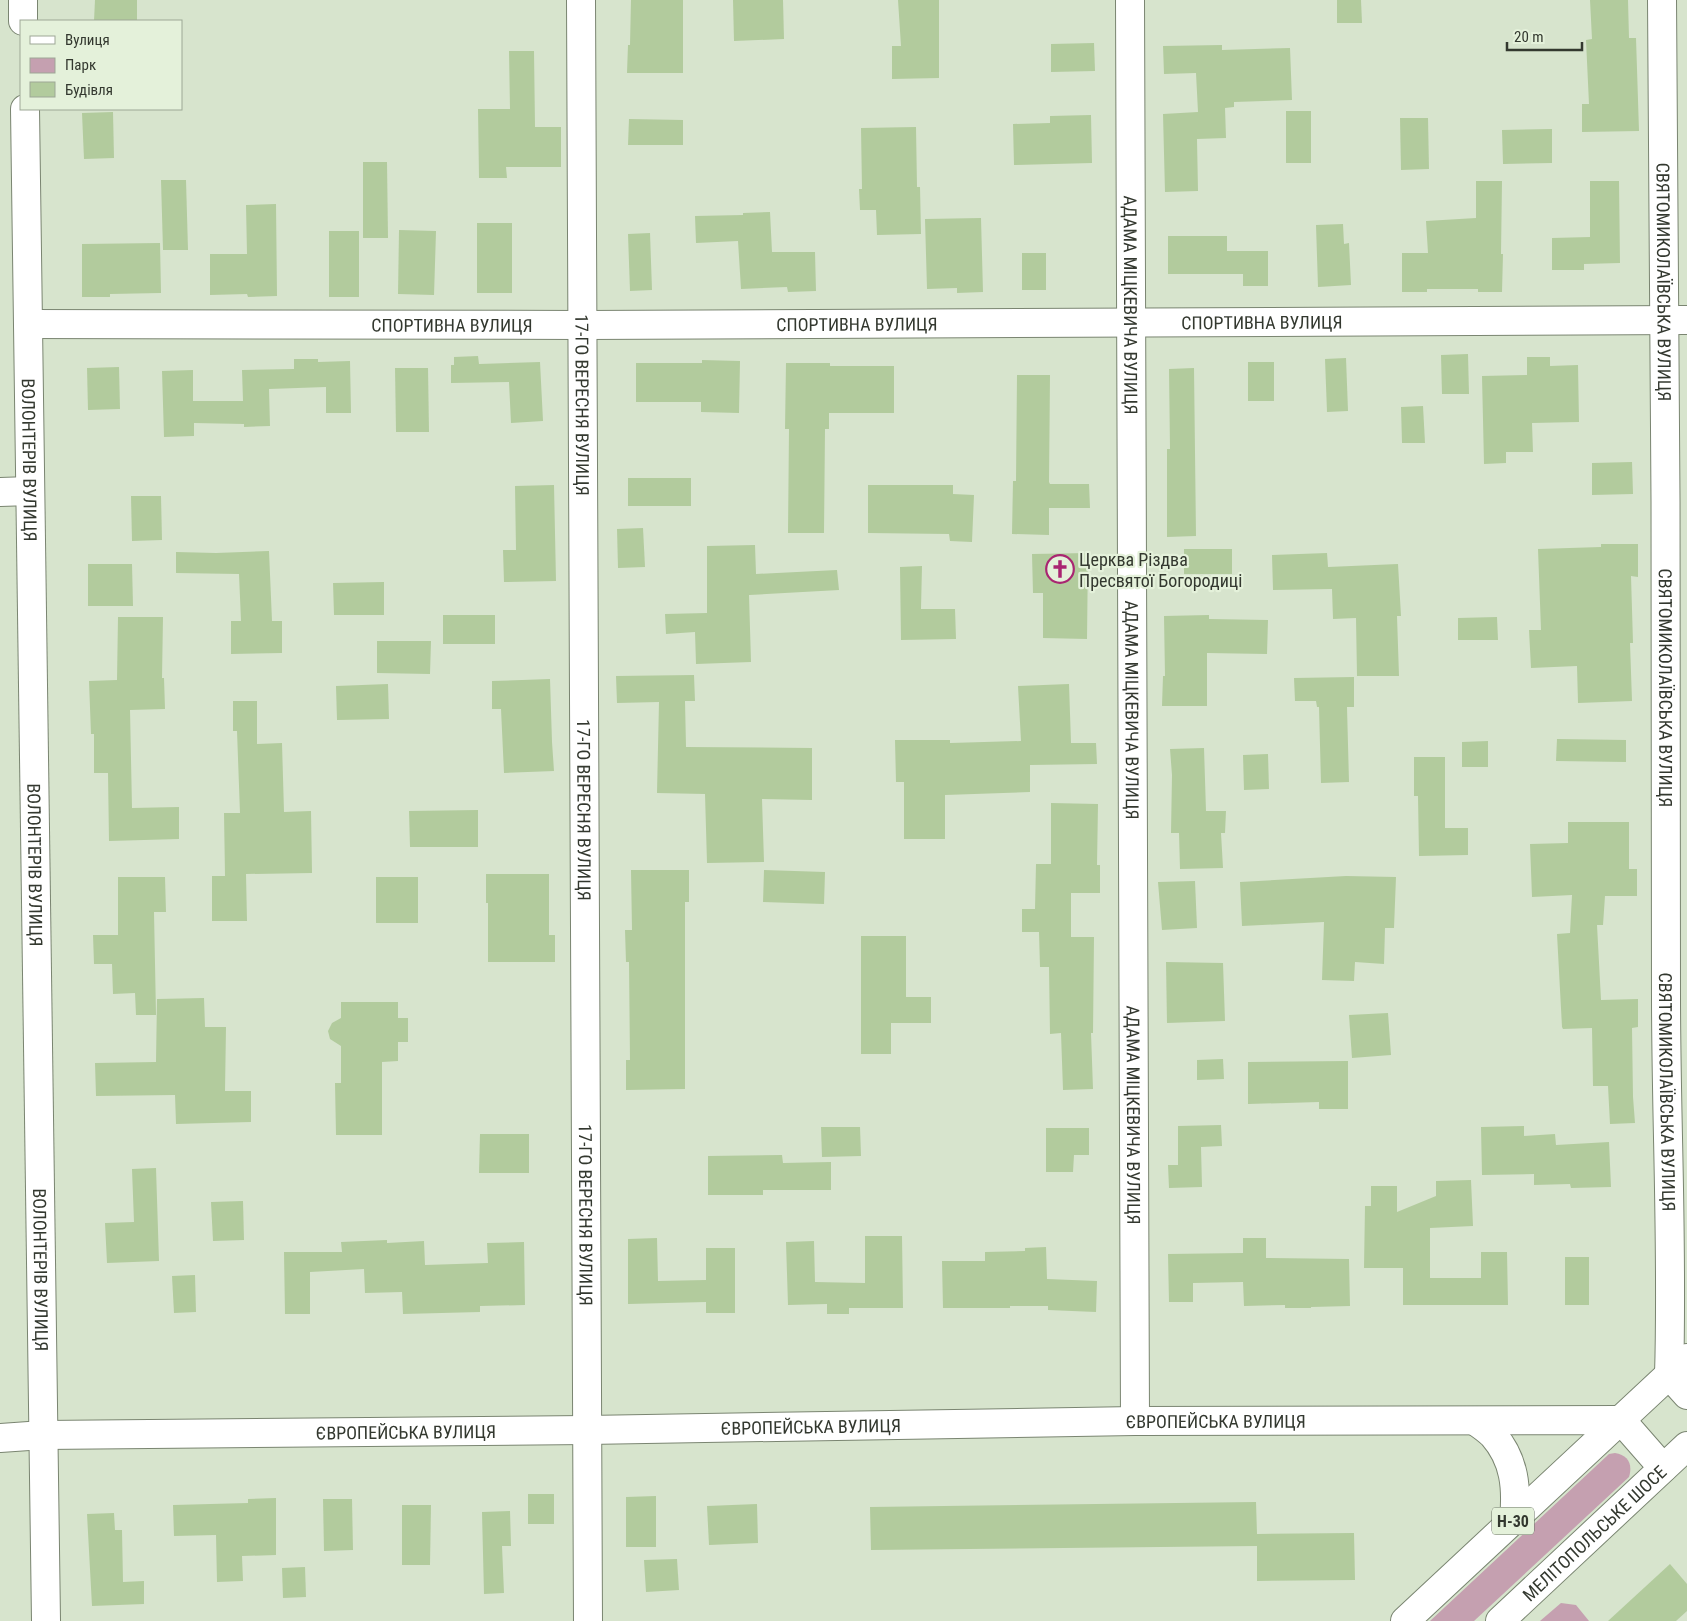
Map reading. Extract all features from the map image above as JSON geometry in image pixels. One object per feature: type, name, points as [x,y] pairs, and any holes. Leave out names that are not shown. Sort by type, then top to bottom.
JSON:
[{"type":"street","points":[[23,0],[23,20]]},
{"type":"street","name":"17-ГО ВЕРЕСНЯ ВУЛИЦЯ","points":[[581,0],[588,1621]]},
{"type":"street","name":"АДАМА МІЦКЕВИЧА ВУЛИЦЯ","points":[[1130,0],[1135,1421]]},
{"type":"street","name":"СВЯТОМИКОЛАЇВСЬКА ВУЛИЦЯ","points":[[1662,0],[1676,320],[1666,1095],[1671,1307],[1678,1367]]},
{"type":"street","name":"ВОЛОНТЕРІВ ВУЛИЦЯ","points":[[24,110],[46,1621]]},
{"type":"street","name":"СПОРТИВНА ВУЛИЦЯ","points":[[28,324],[582,326],[1676,320]]},
{"type":"street","points":[[0,492],[30,491]]},
{"type":"street","points":[[1678,1367],[1687,1395]]},
{"type":"street","name":"Н-30","points":[[1405,1621],[1678,1367]]},
{"type":"street","points":[[1621,1420],[1663,1468]]},
{"type":"street","name":"ЄВРОПЕЙСЬКА ВУЛИЦЯ","points":[[0,1438],[43,1435],[587,1430],[1135,1421],[1621,1420]]},
{"type":"street","points":[[1475,1421],[1493,1435],[1508,1459],[1515,1479],[1514,1520]]},
{"type":"street","name":"МЕЛІТОПОЛЬСЬКЕ ШОСЕ","points":[[1500,1621],[1687,1446]]},
{"type":"green space","points":[[1615,1453],[1626,1458],[1630,1464],[1629,1477],[1474,1621],[1430,1621],[1609,1454]]},
{"type":"green space","points":[[1561,1603],[1576,1605],[1589,1621],[1540,1621]]},
{"type":"building","points":[[95,0],[137,0],[137,20],[94,20]]},
{"type":"building","points":[[631,0],[683,0],[683,73],[627,73]]},
{"type":"building","points":[[733,0],[783,0],[784,39],[734,41]]},
{"type":"building","points":[[898,0],[939,0],[939,78],[892,79],[892,46],[901,46]]},
{"type":"building","points":[[1337,0],[1361,0],[1362,23],[1337,23]]},
{"type":"building","points":[[1590,0],[1628,0],[1629,38],[1636,38],[1639,131],[1582,132],[1582,104],[1589,104],[1586,40],[1592,39]]},
{"type":"building","points":[[1094,43],[1095,71],[1051,72],[1051,44]]},
{"type":"building","points":[[1222,45],[1222,50],[1290,48],[1292,100],[1234,102],[1234,107],[1225,108],[1226,138],[1197,139],[1198,191],[1165,192],[1163,114],[1198,112],[1196,73],[1164,74],[1163,46]]},
{"type":"building","points":[[509,51],[534,51],[535,127],[561,127],[561,167],[506,167],[507,178],[479,178],[478,109],[510,109]]},
{"type":"building","points":[[1286,111],[1311,111],[1311,163],[1286,163]]},
{"type":"building","points":[[113,112],[114,158],[84,159],[82,113]]},
{"type":"building","points":[[1091,115],[1092,163],[1014,165],[1013,124],[1050,123],[1050,116]]},
{"type":"building","points":[[1400,118],[1428,118],[1429,169],[1401,170]]},
{"type":"building","points":[[629,119],[683,120],[683,145],[628,145]]},
{"type":"building","points":[[916,127],[917,187],[920,187],[921,234],[877,235],[876,210],[860,210],[859,189],[862,189],[861,128]]},
{"type":"building","points":[[1552,129],[1552,163],[1503,164],[1502,130]]},
{"type":"building","points":[[363,162],[387,162],[388,238],[363,238]]},
{"type":"building","points":[[161,180],[186,180],[188,250],[163,250]]},
{"type":"building","points":[[1476,181],[1502,181],[1502,292],[1478,292],[1478,289],[1427,289],[1427,292],[1402,292],[1402,253],[1428,253],[1426,221],[1476,218]]},
{"type":"building","points":[[1590,181],[1619,181],[1620,263],[1584,264],[1584,270],[1552,270],[1552,238],[1590,237]]},
{"type":"building","points":[[276,204],[277,296],[248,297],[247,294],[210,295],[210,254],[247,254],[246,205]]},
{"type":"building","points":[[770,212],[772,252],[815,252],[816,291],[788,292],[787,287],[741,289],[738,241],[696,243],[695,216],[743,215],[743,213]]},
{"type":"building","points":[[981,218],[983,292],[957,293],[957,288],[927,289],[925,219]]},
{"type":"building","points":[[477,223],[512,223],[512,293],[477,293]]},
{"type":"building","points":[[1343,224],[1344,244],[1349,243],[1351,285],[1318,287],[1316,225]]},
{"type":"building","points":[[399,230],[436,231],[434,295],[398,294]]},
{"type":"building","points":[[329,231],[359,231],[359,297],[329,297]]},
{"type":"building","points":[[650,233],[652,290],[630,291],[628,234]]},
{"type":"building","points":[[1168,236],[1227,236],[1227,251],[1268,251],[1268,286],[1243,286],[1243,274],[1168,274]]},
{"type":"building","points":[[160,243],[161,293],[110,294],[110,297],[82,297],[82,244]]},
{"type":"building","points":[[1022,253],[1046,253],[1046,290],[1022,290]]},
{"type":"building","points":[[1468,354],[1469,394],[1442,394],[1441,355]]},
{"type":"building","points":[[478,356],[479,364],[540,362],[543,421],[511,423],[509,382],[451,383],[451,365],[454,365],[454,357]]},
{"type":"building","points":[[1527,357],[1550,357],[1550,366],[1578,365],[1579,422],[1532,423],[1533,452],[1506,452],[1506,463],[1484,464],[1482,376],[1527,375]]},
{"type":"building","points":[[1346,358],[1348,411],[1327,412],[1325,359]]},
{"type":"building","points":[[294,359],[318,359],[318,362],[350,361],[351,413],[326,413],[326,387],[269,389],[270,426],[244,427],[244,424],[194,423],[194,436],[164,437],[162,371],[193,370],[193,401],[243,401],[242,370],[294,369]]},
{"type":"building","points":[[702,360],[740,361],[739,413],[701,412],[701,402],[636,402],[636,363],[702,363]]},
{"type":"building","points":[[1248,362],[1274,362],[1274,401],[1248,401]]},
{"type":"building","points":[[786,363],[830,363],[830,366],[894,366],[894,413],[829,413],[829,429],[825,429],[824,533],[788,533],[789,429],[785,429]]},
{"type":"building","points":[[119,367],[120,409],[88,410],[87,368]]},
{"type":"building","points":[[395,368],[428,368],[429,432],[396,432]]},
{"type":"building","points":[[1194,368],[1196,536],[1167,537],[1167,449],[1170,449],[1169,369]]},
{"type":"building","points":[[1017,375],[1050,375],[1050,484],[1089,484],[1090,508],[1049,508],[1049,535],[1012,534],[1013,481],[1016,481]]},
{"type":"building","points":[[1423,406],[1425,443],[1402,443],[1401,407]]},
{"type":"building","points":[[1632,462],[1633,494],[1592,495],[1592,463]]},
{"type":"building","points":[[628,478],[691,478],[691,506],[628,506]]},
{"type":"building","points":[[554,485],[556,581],[504,582],[503,550],[516,550],[515,486]]},
{"type":"building","points":[[868,485],[953,485],[953,494],[974,495],[972,542],[950,541],[949,534],[868,533]]},
{"type":"building","points":[[131,496],[161,496],[162,540],[132,541]]},
{"type":"building","points":[[643,528],[645,567],[618,568],[617,529]]},
{"type":"building","points":[[1601,544],[1638,544],[1638,577],[1631,576],[1633,643],[1630,643],[1632,701],[1578,703],[1577,666],[1531,668],[1529,630],[1541,630],[1538,549],[1601,547]]},
{"type":"building","points":[[755,545],[756,574],[837,570],[839,590],[749,595],[751,662],[696,664],[695,632],[666,634],[665,614],[707,613],[707,546]]},
{"type":"building","points":[[1184,549],[1232,549],[1232,574],[1184,574]]},
{"type":"building","points":[[269,551],[272,621],[282,621],[282,653],[231,654],[231,621],[241,621],[239,574],[176,573],[176,552]]},
{"type":"building","points":[[1088,553],[1087,639],[1043,638],[1043,593],[1033,593],[1032,554]]},
{"type":"building","points":[[1327,553],[1328,567],[1398,564],[1401,616],[1397,616],[1399,676],[1357,676],[1356,618],[1333,619],[1332,589],[1273,590],[1272,555]]},
{"type":"building","points":[[88,564],[132,564],[133,606],[88,606]]},
{"type":"building","points":[[922,566],[921,609],[955,609],[956,639],[901,640],[900,567]]},
{"type":"building","points":[[384,582],[384,615],[334,615],[333,583]]},
{"type":"building","points":[[443,615],[495,615],[495,644],[443,644]]},
{"type":"building","points":[[1209,615],[1209,619],[1268,620],[1267,654],[1207,653],[1207,706],[1162,706],[1163,676],[1165,676],[1164,616]]},
{"type":"building","points":[[118,617],[163,617],[162,678],[164,678],[165,709],[130,710],[132,808],[179,807],[179,839],[109,841],[108,773],[94,773],[94,734],[91,734],[89,681],[117,680]]},
{"type":"building","points":[[1497,617],[1498,640],[1458,640],[1458,618]]},
{"type":"building","points":[[377,641],[431,641],[430,674],[377,673]]},
{"type":"building","points":[[694,675],[695,701],[685,701],[686,747],[812,748],[812,800],[762,799],[764,862],[707,863],[705,794],[657,793],[659,702],[617,703],[616,676]]},
{"type":"building","points":[[1354,677],[1354,707],[1347,707],[1349,782],[1321,783],[1319,707],[1317,707],[1316,701],[1295,701],[1294,678]]},
{"type":"building","points":[[550,679],[554,771],[504,773],[501,709],[492,709],[492,681]]},
{"type":"building","points":[[388,684],[389,719],[337,720],[336,686]]},
{"type":"building","points":[[1069,684],[1071,743],[1096,743],[1097,764],[1030,765],[1030,792],[945,795],[945,839],[904,839],[904,782],[896,782],[895,740],[950,740],[950,743],[1021,741],[1018,686]]},
{"type":"building","points":[[233,701],[257,701],[257,744],[282,743],[284,812],[311,811],[312,873],[246,874],[247,921],[212,921],[212,876],[225,876],[224,813],[240,813],[237,731],[233,731]]},
{"type":"building","points":[[1557,739],[1626,740],[1626,762],[1556,761]]},
{"type":"building","points":[[1488,741],[1488,767],[1462,767],[1462,742]]},
{"type":"building","points":[[1204,748],[1206,811],[1226,811],[1225,833],[1221,833],[1223,868],[1180,869],[1179,833],[1171,833],[1172,775],[1170,749]]},
{"type":"building","points":[[1268,754],[1269,789],[1244,790],[1243,755]]},
{"type":"building","points":[[1414,757],[1445,757],[1445,828],[1468,828],[1468,855],[1419,856],[1418,796],[1414,796]]},
{"type":"building","points":[[1051,803],[1098,804],[1097,865],[1100,865],[1100,893],[1071,893],[1071,937],[1094,937],[1093,1033],[1091,1033],[1093,1089],[1063,1090],[1061,1033],[1050,1034],[1049,967],[1040,967],[1039,932],[1022,932],[1022,909],[1035,909],[1036,864],[1051,864]]},
{"type":"building","points":[[478,810],[478,847],[410,847],[409,811]]},
{"type":"building","points":[[1568,822],[1629,822],[1629,869],[1637,869],[1637,896],[1605,896],[1603,925],[1597,925],[1601,1000],[1638,999],[1638,1027],[1632,1028],[1635,1123],[1610,1124],[1608,1086],[1593,1086],[1592,1028],[1563,1029],[1562,1027],[1557,934],[1570,933],[1572,895],[1532,897],[1530,844],[1568,843]]},
{"type":"building","points":[[631,870],[689,870],[689,902],[685,902],[685,1089],[626,1090],[626,1060],[630,1060],[629,962],[626,962],[625,930],[632,930]]},
{"type":"building","points":[[764,870],[825,872],[824,904],[763,902]]},
{"type":"building","points":[[486,874],[549,874],[549,935],[555,935],[555,962],[488,962]]},
{"type":"building","points":[[1346,876],[1396,877],[1394,928],[1385,928],[1384,964],[1355,962],[1354,981],[1322,980],[1324,922],[1242,926],[1240,882]]},
{"type":"building","points":[[118,877],[165,877],[166,912],[154,912],[156,1015],[136,1015],[135,993],[113,994],[112,964],[94,964],[93,935],[118,935]]},
{"type":"building","points":[[376,877],[418,877],[418,923],[376,923]]},
{"type":"building","points":[[1195,881],[1197,928],[1162,930],[1158,882]]},
{"type":"building","points":[[861,936],[906,936],[906,997],[931,997],[931,1023],[891,1023],[891,1054],[861,1054]]},
{"type":"building","points":[[1166,962],[1223,963],[1225,1021],[1167,1023]]},
{"type":"building","points":[[204,998],[205,1027],[226,1027],[225,1091],[251,1091],[251,1122],[176,1124],[175,1095],[96,1096],[95,1063],[156,1062],[157,999]]},
{"type":"building","points":[[341,1002],[398,1002],[398,1018],[408,1018],[408,1042],[398,1042],[398,1061],[382,1062],[382,1135],[336,1135],[335,1083],[341,1083],[341,1046],[330,1039],[328,1031],[332,1023],[341,1018]]},
{"type":"building","points":[[1388,1013],[1391,1055],[1352,1058],[1349,1015]]},
{"type":"building","points":[[1223,1059],[1224,1079],[1197,1080],[1197,1060]]},
{"type":"building","points":[[1348,1061],[1348,1109],[1319,1109],[1319,1102],[1248,1104],[1248,1062]]},
{"type":"building","points":[[1221,1125],[1222,1146],[1201,1147],[1202,1187],[1169,1188],[1168,1165],[1178,1165],[1178,1126]]},
{"type":"building","points":[[1524,1126],[1524,1136],[1555,1134],[1556,1145],[1609,1142],[1611,1187],[1571,1188],[1570,1184],[1534,1185],[1534,1174],[1482,1175],[1481,1127]]},
{"type":"building","points":[[821,1127],[860,1127],[861,1156],[822,1157]]},
{"type":"building","points":[[1046,1128],[1089,1128],[1089,1155],[1074,1155],[1073,1172],[1046,1172]]},
{"type":"building","points":[[480,1134],[529,1134],[529,1173],[479,1173]]},
{"type":"building","points":[[782,1155],[783,1163],[831,1162],[831,1190],[763,1190],[763,1195],[708,1195],[708,1156]]},
{"type":"building","points":[[156,1168],[159,1261],[107,1263],[105,1223],[134,1222],[132,1169]]},
{"type":"building","points":[[1471,1180],[1473,1226],[1430,1228],[1430,1278],[1481,1278],[1481,1252],[1507,1252],[1508,1305],[1403,1305],[1403,1268],[1364,1268],[1365,1206],[1371,1206],[1371,1186],[1397,1186],[1397,1212],[1436,1196],[1436,1181]]},
{"type":"building","points":[[243,1201],[244,1240],[213,1241],[211,1202]]},
{"type":"building","points":[[865,1236],[902,1236],[903,1308],[849,1308],[849,1314],[827,1314],[827,1304],[788,1305],[786,1242],[814,1241],[815,1282],[865,1283]]},
{"type":"building","points":[[657,1238],[658,1281],[706,1280],[706,1248],[735,1248],[735,1313],[706,1313],[706,1302],[628,1304],[628,1239]]},
{"type":"building","points":[[1243,1238],[1266,1238],[1266,1258],[1349,1259],[1350,1306],[1285,1308],[1285,1305],[1244,1306],[1243,1282],[1193,1283],[1193,1302],[1169,1302],[1168,1254],[1243,1253]]},
{"type":"building","points":[[387,1240],[387,1243],[424,1241],[425,1265],[488,1263],[487,1243],[524,1242],[525,1305],[480,1306],[480,1312],[403,1314],[402,1292],[365,1293],[364,1269],[310,1272],[310,1314],[285,1314],[284,1252],[342,1252],[341,1242]]},
{"type":"building","points":[[1046,1247],[1047,1279],[1097,1281],[1096,1312],[1048,1310],[1048,1306],[943,1308],[942,1261],[985,1261],[985,1252],[1025,1251],[1025,1248]]},
{"type":"building","points":[[1565,1257],[1589,1257],[1589,1305],[1565,1305]]},
{"type":"building","points":[[195,1275],[196,1312],[174,1313],[172,1276]]},
{"type":"building","points":[[528,1494],[554,1494],[554,1524],[528,1524]]},
{"type":"building","points":[[656,1496],[656,1547],[626,1547],[626,1497]]},
{"type":"building","points":[[276,1498],[276,1555],[242,1556],[243,1581],[217,1582],[216,1535],[174,1536],[173,1505],[248,1503],[248,1499]]},
{"type":"building","points":[[323,1499],[352,1499],[353,1550],[324,1551]]},
{"type":"building","points":[[1256,1502],[1257,1534],[1354,1533],[1355,1580],[1257,1581],[1257,1546],[871,1550],[870,1507]]},
{"type":"building","points":[[757,1504],[758,1543],[709,1545],[707,1506]]},
{"type":"building","points":[[402,1505],[431,1505],[430,1565],[402,1565]]},
{"type":"building","points":[[510,1511],[511,1546],[502,1546],[504,1593],[484,1594],[482,1512]]},
{"type":"building","points":[[114,1513],[115,1530],[122,1530],[123,1582],[144,1581],[144,1604],[92,1606],[87,1514]]},
{"type":"building","points":[[677,1559],[679,1590],[646,1592],[644,1560]]},
{"type":"building","points":[[1670,1564],[1687,1584],[1687,1611],[1676,1621],[1608,1621]]},
{"type":"building","points":[[305,1567],[306,1597],[283,1598],[282,1568]]},
{"type":"place","name":"Церква Різдва Пресвятої Богородиці","points":[[1060,569]]}]
